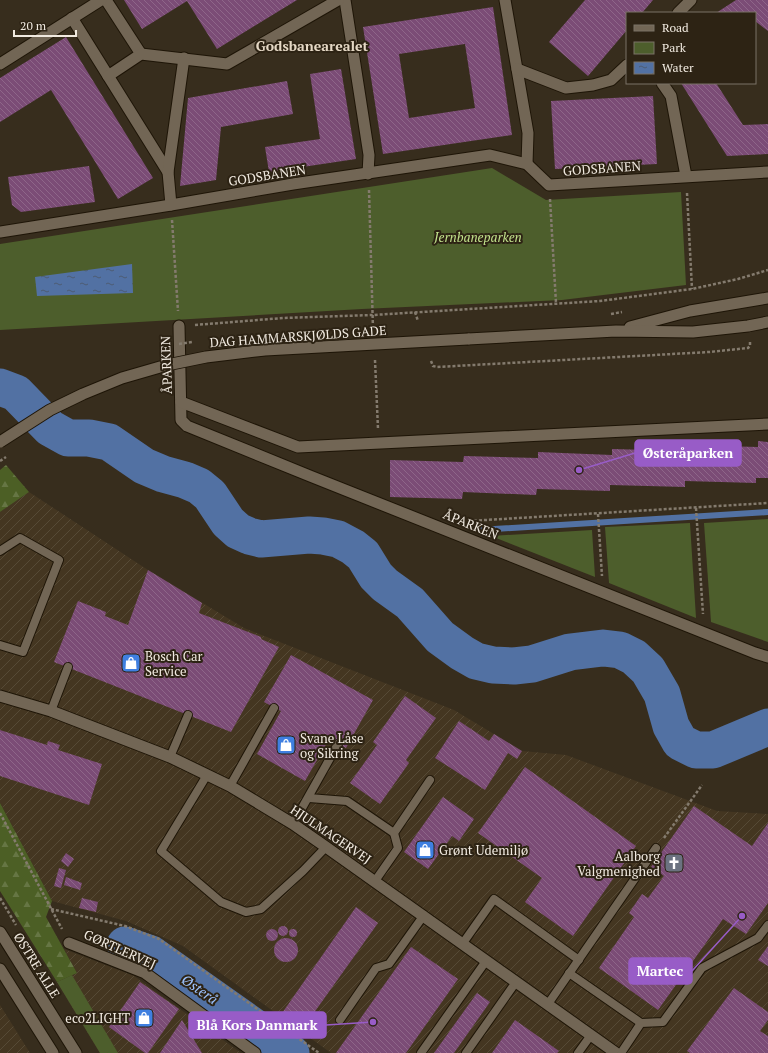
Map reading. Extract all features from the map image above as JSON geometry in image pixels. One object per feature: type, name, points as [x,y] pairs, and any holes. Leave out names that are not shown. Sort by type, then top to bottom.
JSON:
[{"type":"street","points":[[0,64],[101,0]]},
{"type":"street","points":[[106,0],[141,54]]},
{"type":"street","points":[[108,76],[141,54],[227,64],[338,0]]},
{"type":"street","points":[[345,0],[369,155],[368,174]]},
{"type":"street","points":[[506,0],[528,133],[527,164]]},
{"type":"street","points":[[679,12],[691,0]]},
{"type":"street","points":[[72,18],[168,172]]},
{"type":"street","points":[[171,205],[168,172],[184,58]]},
{"type":"street","points":[[517,69],[566,88],[593,85],[611,80],[626,66]]},
{"type":"street","points":[[663,84],[671,96],[686,176]]},
{"type":"street","name":"GODSBANEN","points":[[0,232],[293,184],[490,155],[527,164],[549,185],[686,176],[706,177],[768,172]]},
{"type":"street","name":"DAG HAMMARSKJØLDS GADE","points":[[616,331],[690,311],[768,298]]},
{"type":"street","name":"DAG HAMMARSKJØLDS GADE","points":[[0,442],[50,410],[83,394],[122,378],[167,365],[206,357],[265,350],[616,331],[693,332],[748,326],[768,322]]},
{"type":"street","name":"ÅPARKEN","points":[[179,326],[181,420],[187,426],[704,633],[768,657]]},
{"type":"street","name":"ÅPARKEN","points":[[181,402],[298,447],[768,424]]},
{"type":"street","name":"HJULMAGERVEJ","points":[[0,696],[51,711],[170,757],[230,786],[293,824],[424,915],[616,1053]]},
{"type":"street","name":"ØSTRE ALLE","points":[[0,932],[76,1053]]},
{"type":"street","name":"GØRTLERVEJ","points":[[69,943],[145,973],[253,1053]]},
{"type":"street","points":[[0,969],[53,1053]]},
{"type":"lane","points":[[0,551],[20,538],[59,560],[23,652],[0,646]]},
{"type":"lane","points":[[51,711],[68,667]]},
{"type":"lane","points":[[230,786],[274,708]]},
{"type":"lane","points":[[170,757],[188,715]]},
{"type":"lane","points":[[293,824],[338,744]]},
{"type":"lane","points":[[208,775],[161,851],[221,902],[246,912],[261,909],[303,871],[326,847]]},
{"type":"lane","points":[[394,833],[430,780]]},
{"type":"lane","points":[[309,798],[347,801],[394,833],[398,848],[375,881]]},
{"type":"lane","points":[[548,1004],[656,848]]},
{"type":"lane","points":[[463,944],[494,899],[578,960]]},
{"type":"lane","points":[[340,1020],[376,968],[389,964],[424,915]]},
{"type":"lane","points":[[569,972],[642,1023],[663,1022],[702,968],[758,938],[768,925]]},
{"type":"lane","points":[[421,1053],[486,961]]},
{"type":"lane","points":[[466,1053],[516,982]]},
{"type":"lane","points":[[621,1053],[642,1023]]},
{"type":"lane","points":[[578,1053],[591,1035]]},
{"type":"path","points":[[368,174],[373,331]]},
{"type":"path","points":[[686,176],[692,289]]},
{"type":"path","points":[[549,185],[556,303]]},
{"type":"path","points":[[171,205],[179,326],[283,318],[372,315],[600,301],[692,289],[738,279],[768,270]]},
{"type":"path","points":[[415,312],[418,321]]},
{"type":"path","points":[[605,314],[626,312]]},
{"type":"path","points":[[431,361],[433,366],[437,367],[709,352],[748,348],[750,346],[749,335]]},
{"type":"path","points":[[374,354],[379,443]]},
{"type":"path","points":[[367,360],[383,360]]},
{"type":"path","points":[[0,462],[12,454]]},
{"type":"path","points":[[463,522],[696,509],[768,503]]},
{"type":"path","points":[[696,509],[704,633]]},
{"type":"path","points":[[598,514],[603,592]]},
{"type":"path","points":[[656,848],[702,785]]},
{"type":"path","points":[[0,813],[69,943]]},
{"type":"path","points":[[51,909],[125,926],[159,939],[319,1053]]},
{"type":"shaded area","points":[[29,492],[148,570],[244,628],[454,710],[522,751],[566,755],[717,811],[768,814],[768,1053],[331,1053],[183,946],[126,921],[52,901],[0,803],[0,512]]},
{"type":"shaded area","points":[[64,949],[134,976],[241,1053],[100,1053],[57,982],[77,973]]},
{"type":"shaded area","points":[[0,1005],[30,1053],[0,1053]]},
{"type":"green space","name":"Jernbaneparken","points":[[492,168],[546,200],[681,192],[686,285],[562,300],[362,309],[0,330],[0,244]]},
{"type":"green space","points":[[6,465],[29,492],[0,512],[0,470]]},
{"type":"green space","points":[[768,519],[768,642],[711,622],[704,523]]},
{"type":"green space","points":[[690,523],[696,618],[609,583],[605,527]]},
{"type":"green space","points":[[592,530],[595,577],[491,536]]},
{"type":"green space","points":[[0,803],[52,901],[46,917],[77,973],[57,982],[0,891]]},
{"type":"green space","points":[[72,975],[118,1053],[100,1053],[57,982]]},
{"type":"water","points":[[132,264],[133,293],[37,296],[35,277]]},
{"type":"building","points":[[124,0],[297,0],[217,49],[187,1],[142,29]]},
{"type":"building","points":[[585,0],[653,0],[643,12],[626,12],[626,31],[588,76],[549,42]]},
{"type":"building","points":[[736,0],[768,0],[768,31],[756,22],[756,12],[718,12]]},
{"type":"building","points":[[493,7],[512,135],[383,154],[363,27]],"holes":[[[465,44],[475,108],[409,118],[399,54]]]},
{"type":"building","points":[[66,37],[153,178],[118,199],[51,90],[0,122],[0,78]]},
{"type":"building","points":[[341,69],[356,159],[269,172],[265,147],[320,139],[310,74]]},
{"type":"building","points":[[287,81],[293,114],[221,127],[216,180],[180,186],[188,98]]},
{"type":"building","points":[[682,84],[717,84],[743,125],[768,124],[768,154],[727,156]]},
{"type":"building","points":[[653,96],[657,164],[555,169],[551,101]]},
{"type":"building","points":[[89,166],[95,202],[21,212],[12,205],[8,177]]},
{"type":"building","points":[[758,441],[768,442],[768,478],[756,478],[756,483],[685,481],[685,487],[610,485],[610,491],[537,489],[536,495],[463,492],[462,499],[390,497],[390,460],[463,462],[464,456],[538,458],[538,452],[612,455],[612,449],[686,451],[687,445],[758,447]]},
{"type":"building","points":[[148,570],[202,603],[199,613],[261,637],[261,639],[279,647],[231,732],[54,662],[78,601],[106,612],[105,616],[128,625]]},
{"type":"building","points":[[291,655],[373,700],[346,748],[329,739],[305,781],[257,754],[281,711],[264,702]]},
{"type":"building","points":[[405,696],[436,718],[406,760],[409,763],[380,804],[350,783],[377,745],[373,742]]},
{"type":"building","points":[[459,721],[489,741],[494,734],[522,751],[517,759],[508,753],[485,790],[435,758]]},
{"type":"building","points":[[0,730],[47,745],[48,741],[60,745],[58,750],[102,764],[89,805],[0,776]]},
{"type":"building","points":[[525,767],[636,846],[573,936],[525,902],[542,878],[478,833]]},
{"type":"building","points":[[443,797],[474,819],[459,841],[452,836],[428,869],[404,852]]},
{"type":"building","points":[[694,806],[752,846],[768,823],[768,903],[746,934],[723,919],[658,1010],[599,968],[634,917],[629,913],[642,894],[648,898],[664,876],[651,867]]},
{"type":"building","points":[[66,853],[74,859],[68,867],[61,861]]},
{"type":"building","points":[[59,868],[66,870],[61,888],[54,886]]},
{"type":"building","points":[[66,877],[82,883],[80,890],[64,885]]},
{"type":"building","points":[[82,898],[98,902],[96,912],[79,908]]},
{"type":"building","points":[[356,907],[378,923],[301,1031],[280,1016]]},
{"type":"building","points":[[283,926],[288,931],[283,936],[278,931]]},
{"type":"building","points":[[272,929],[276,931],[278,935],[276,939],[272,941],[268,939],[266,935],[268,931]]},
{"type":"building","points":[[293,929],[296,930],[296,936],[293,937],[290,936],[289,933],[290,930]]},
{"type":"building","points":[[286,938],[295,941],[298,950],[295,959],[286,962],[277,959],[274,950],[277,941]]},
{"type":"building","points":[[768,946],[768,966],[758,960]]},
{"type":"building","points":[[411,947],[458,979],[406,1053],[336,1053]]},
{"type":"building","name":"eco2LIGHT","points":[[140,982],[179,1009],[148,1053],[145,1053],[109,1027]]},
{"type":"building","points":[[734,988],[768,1012],[768,1020],[760,1031],[768,1036],[768,1053],[690,1053],[687,1051]]},
{"type":"building","points":[[477,993],[490,1002],[454,1053],[434,1053]]},
{"type":"building","points":[[182,1020],[202,1053],[160,1053]]},
{"type":"building","points":[[515,1020],[559,1051],[557,1053],[492,1053]]},
{"type":"waterway","points":[[0,387],[16,393],[50,428],[68,438],[89,438],[109,442],[144,466],[199,486],[210,495],[228,522],[238,531],[249,536],[261,539],[309,535],[323,536],[338,539],[353,547],[363,555],[376,576],[385,585],[410,603],[440,637],[476,661],[493,665],[514,666],[532,664],[570,652],[603,648],[620,650],[634,657],[648,670],[662,694],[671,726],[680,742],[696,750],[713,750],[768,727]]},
{"type":"waterway","points":[[479,530],[768,512]]},
{"type":"waterway","name":"Østerå","points":[[125,945],[151,954],[291,1053]]},
{"type":"place","name":"Østeråparken","points":[[579,470]]},
{"type":"place","name":"Bosch Car Service","points":[[131,663]]},
{"type":"place","name":"Svane Låse og Sikring","points":[[286,745]]},
{"type":"place","name":"Grønt Udemiljø","points":[[425,850]]},
{"type":"place","name":"Aalborg Valgmenighed","points":[[674,863]]},
{"type":"place","name":"Martec","points":[[742,916]]},
{"type":"place","name":"eco2LIGHT","points":[[144,1018]]},
{"type":"place","name":"Blå Kors Danmark","points":[[373,1022]]},
{"type":"district","name":"Godsbanearealet","points":[[312,45]]}]
